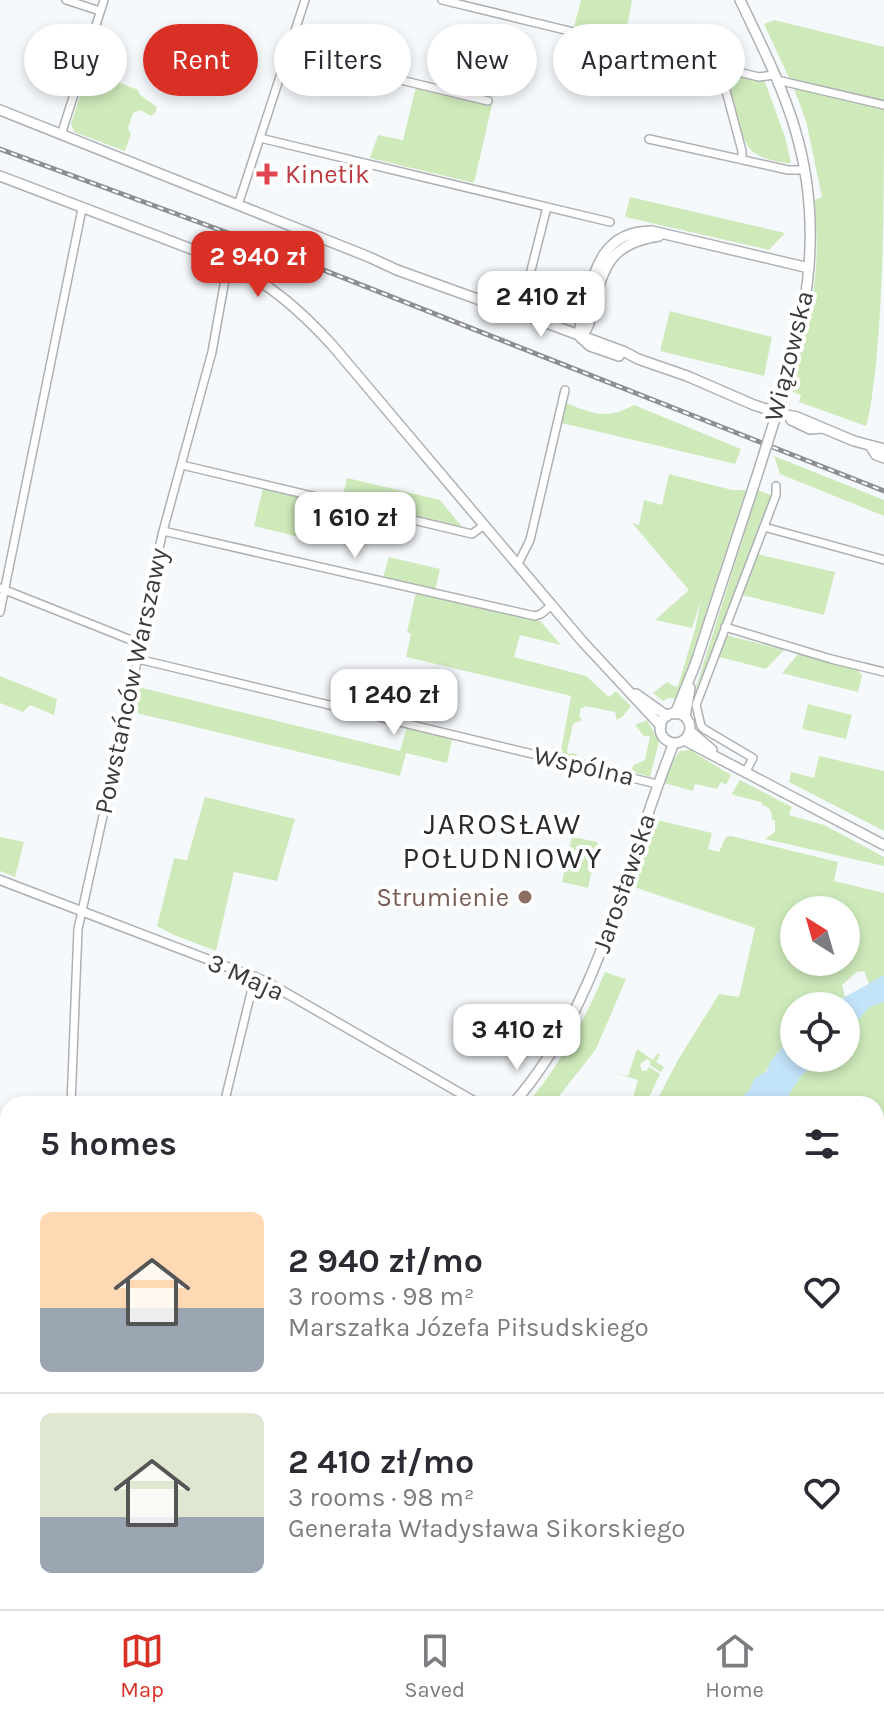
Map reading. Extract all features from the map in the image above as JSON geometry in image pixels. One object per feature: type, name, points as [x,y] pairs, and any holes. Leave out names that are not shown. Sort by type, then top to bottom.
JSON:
[{"type":"main road","name":"Wiązowska","points":[[672,718],[695,665],[781,400],[800,332],[809,268],[810,209],[795,129],[776,78],[740,0]]},
{"type":"main road","points":[[0,110],[410,275],[480,300],[492,301],[683,374],[742,400],[884,449]]},
{"type":"main road","points":[[0,176],[228,263],[260,280],[291,304],[313,324],[615,676],[672,718],[688,721],[679,739]]},
{"type":"main road","points":[[580,337],[594,271],[604,253],[629,234],[652,231],[809,268]]},
{"type":"main road","points":[[871,447],[874,453],[884,458]]},
{"type":"main road","points":[[672,718],[662,734],[719,757],[884,845]]},
{"type":"main road","name":"Jarosławska","points":[[519,1096],[546,1061],[582,999],[611,927],[657,784],[679,739]]},
{"type":"street","points":[[66,0],[100,11]]},
{"type":"street","points":[[61,135],[104,0]]},
{"type":"street","points":[[297,24],[305,0]]},
{"type":"street","points":[[442,0],[553,27]]},
{"type":"street","points":[[745,73],[884,105]]},
{"type":"street","points":[[411,83],[488,101]]},
{"type":"street","points":[[238,205],[274,96]]},
{"type":"street","points":[[727,96],[742,160]]},
{"type":"street","points":[[260,138],[610,222]]},
{"type":"street","points":[[649,139],[788,170],[805,170]]},
{"type":"street","points":[[517,313],[547,207]]},
{"type":"street","points":[[0,612],[2,589],[82,209]]},
{"type":"street","name":"Powstańców Warszawy","points":[[71,1096],[76,944],[81,912],[138,659],[149,591],[212,352],[228,263]]},
{"type":"street","points":[[518,564],[530,540],[565,390]]},
{"type":"street","points":[[182,465],[472,534],[484,525]]},
{"type":"street","points":[[745,773],[753,758],[704,729],[697,711],[699,694],[776,495],[776,486]]},
{"type":"street","points":[[764,527],[884,560]]},
{"type":"street","points":[[163,531],[535,616],[552,605]]},
{"type":"street","points":[[2,589],[141,644]]},
{"type":"street","points":[[725,627],[884,672]]},
{"type":"street","name":"Wspólna","points":[[138,659],[657,784]]},
{"type":"street","name":"3 Maja","points":[[0,880],[255,976],[465,1096]]},
{"type":"street","points":[[226,1096],[255,976]]},
{"type":"green space","points":[[581,0],[632,0],[628,24],[575,24]]},
{"type":"green space","points":[[774,20],[884,47],[884,101],[790,80],[764,24]]},
{"type":"green space","points":[[745,77],[765,82],[791,163],[767,159],[754,153],[744,139],[730,96],[745,96]]},
{"type":"green space","points":[[127,86],[138,90],[157,107],[151,116],[140,110],[133,113],[125,151],[74,132],[71,124],[80,96],[127,96]]},
{"type":"green space","points":[[793,86],[884,107],[881,301],[876,365],[866,426],[799,402],[801,395],[790,391],[808,319],[815,274],[814,200],[822,197],[806,121]]},
{"type":"green space","points":[[416,87],[427,90],[427,96],[454,96],[492,105],[474,183],[370,158],[378,135],[403,140]]},
{"type":"green space","points":[[630,197],[785,233],[769,250],[625,217]]},
{"type":"green space","points":[[670,311],[772,337],[764,376],[660,351]]},
{"type":"green space","points":[[566,403],[600,414],[616,413],[634,405],[741,449],[735,464],[561,423]]},
{"type":"green space","points":[[774,456],[884,500],[884,516],[780,474]]},
{"type":"green space","points":[[669,474],[732,490],[746,490],[678,699],[663,701],[653,693],[667,682],[678,686],[701,600],[692,628],[655,620],[689,590],[632,523],[639,525],[644,500],[662,505]]},
{"type":"green space","points":[[347,478],[440,500],[463,528],[342,500]]},
{"type":"green space","points":[[263,488],[315,500],[307,539],[254,526]]},
{"type":"green space","points":[[758,490],[773,496],[691,703]]},
{"type":"green space","points":[[757,554],[835,572],[824,615],[742,595]]},
{"type":"green space","points":[[389,557],[440,569],[435,591],[383,578]]},
{"type":"green space","points":[[416,592],[540,621],[561,645],[520,635],[514,657],[586,676],[609,697],[616,691],[631,706],[617,720],[615,712],[585,706],[581,708],[579,717],[582,718],[573,724],[567,751],[582,759],[621,770],[560,756],[571,696],[406,657],[411,634],[407,632]]},
{"type":"green space","points":[[726,635],[784,650],[766,669],[719,657]]},
{"type":"green space","points":[[798,654],[858,670],[862,676],[858,692],[782,673]]},
{"type":"green space","points":[[0,676],[57,699],[54,715],[30,705],[23,712],[0,703]]},
{"type":"green space","points":[[138,687],[400,751],[407,727],[452,740],[447,763],[406,753],[400,776],[132,712]]},
{"type":"green space","points":[[808,704],[852,715],[846,739],[802,729]]},
{"type":"green space","points":[[647,720],[659,741],[650,777],[630,771],[634,765],[645,760],[650,736],[644,736],[635,725]]},
{"type":"green space","points":[[690,750],[731,775],[726,785],[721,782],[717,789],[695,784],[693,791],[664,783],[672,757],[675,758],[680,751]]},
{"type":"green space","points":[[819,756],[884,771],[884,831],[789,782],[791,772],[814,778]]},
{"type":"green space","points":[[740,780],[792,807],[789,815],[824,825],[884,857],[884,866],[765,839],[775,832],[775,820],[761,802],[733,795]]},
{"type":"green space","points":[[205,797],[295,819],[277,881],[234,872],[216,951],[157,926],[174,858],[187,860]]},
{"type":"green space","points":[[657,820],[712,833],[708,849],[719,852],[726,837],[731,836],[838,862],[834,881],[884,893],[884,975],[869,984],[864,971],[860,972],[860,896],[780,896],[780,976],[852,976],[842,985],[844,992],[780,992],[780,1050],[743,1096],[659,1096],[719,994],[739,997],[755,928],[634,887]]},
{"type":"green space","points":[[0,837],[24,842],[15,877],[0,871]]},
{"type":"green space","points":[[572,837],[598,842],[588,888],[562,882]]},
{"type":"green space","points":[[605,972],[626,979],[596,1049],[559,1096],[533,1096],[571,1041]]},
{"type":"green space","points":[[884,1002],[884,1096],[788,1096],[805,1072],[860,1072],[860,1017],[870,1007]]},
{"type":"green space","points":[[637,1049],[653,1060],[658,1053],[660,1055],[656,1062],[664,1067],[661,1072],[647,1059],[640,1064],[642,1071],[649,1067],[660,1074],[650,1096],[633,1096],[638,1080],[612,1072],[628,1076]]},
{"type":"water","points":[[884,975],[884,1002],[870,1007],[860,1017],[860,992],[854,992]]},
{"type":"water","points":[[780,1050],[780,1072],[805,1072],[788,1096],[743,1096],[754,1079],[767,1071]]},
{"type":"railway","points":[[0,149],[250,241],[884,491]]},
{"type":"place","name":"Kinetik","points":[[267,174]]},
{"type":"place","name":"Strumienie","points":[[525,897]]},
{"type":"district","name":"JAROSŁAW POŁUDNIOWY","points":[[503,841]]}]
